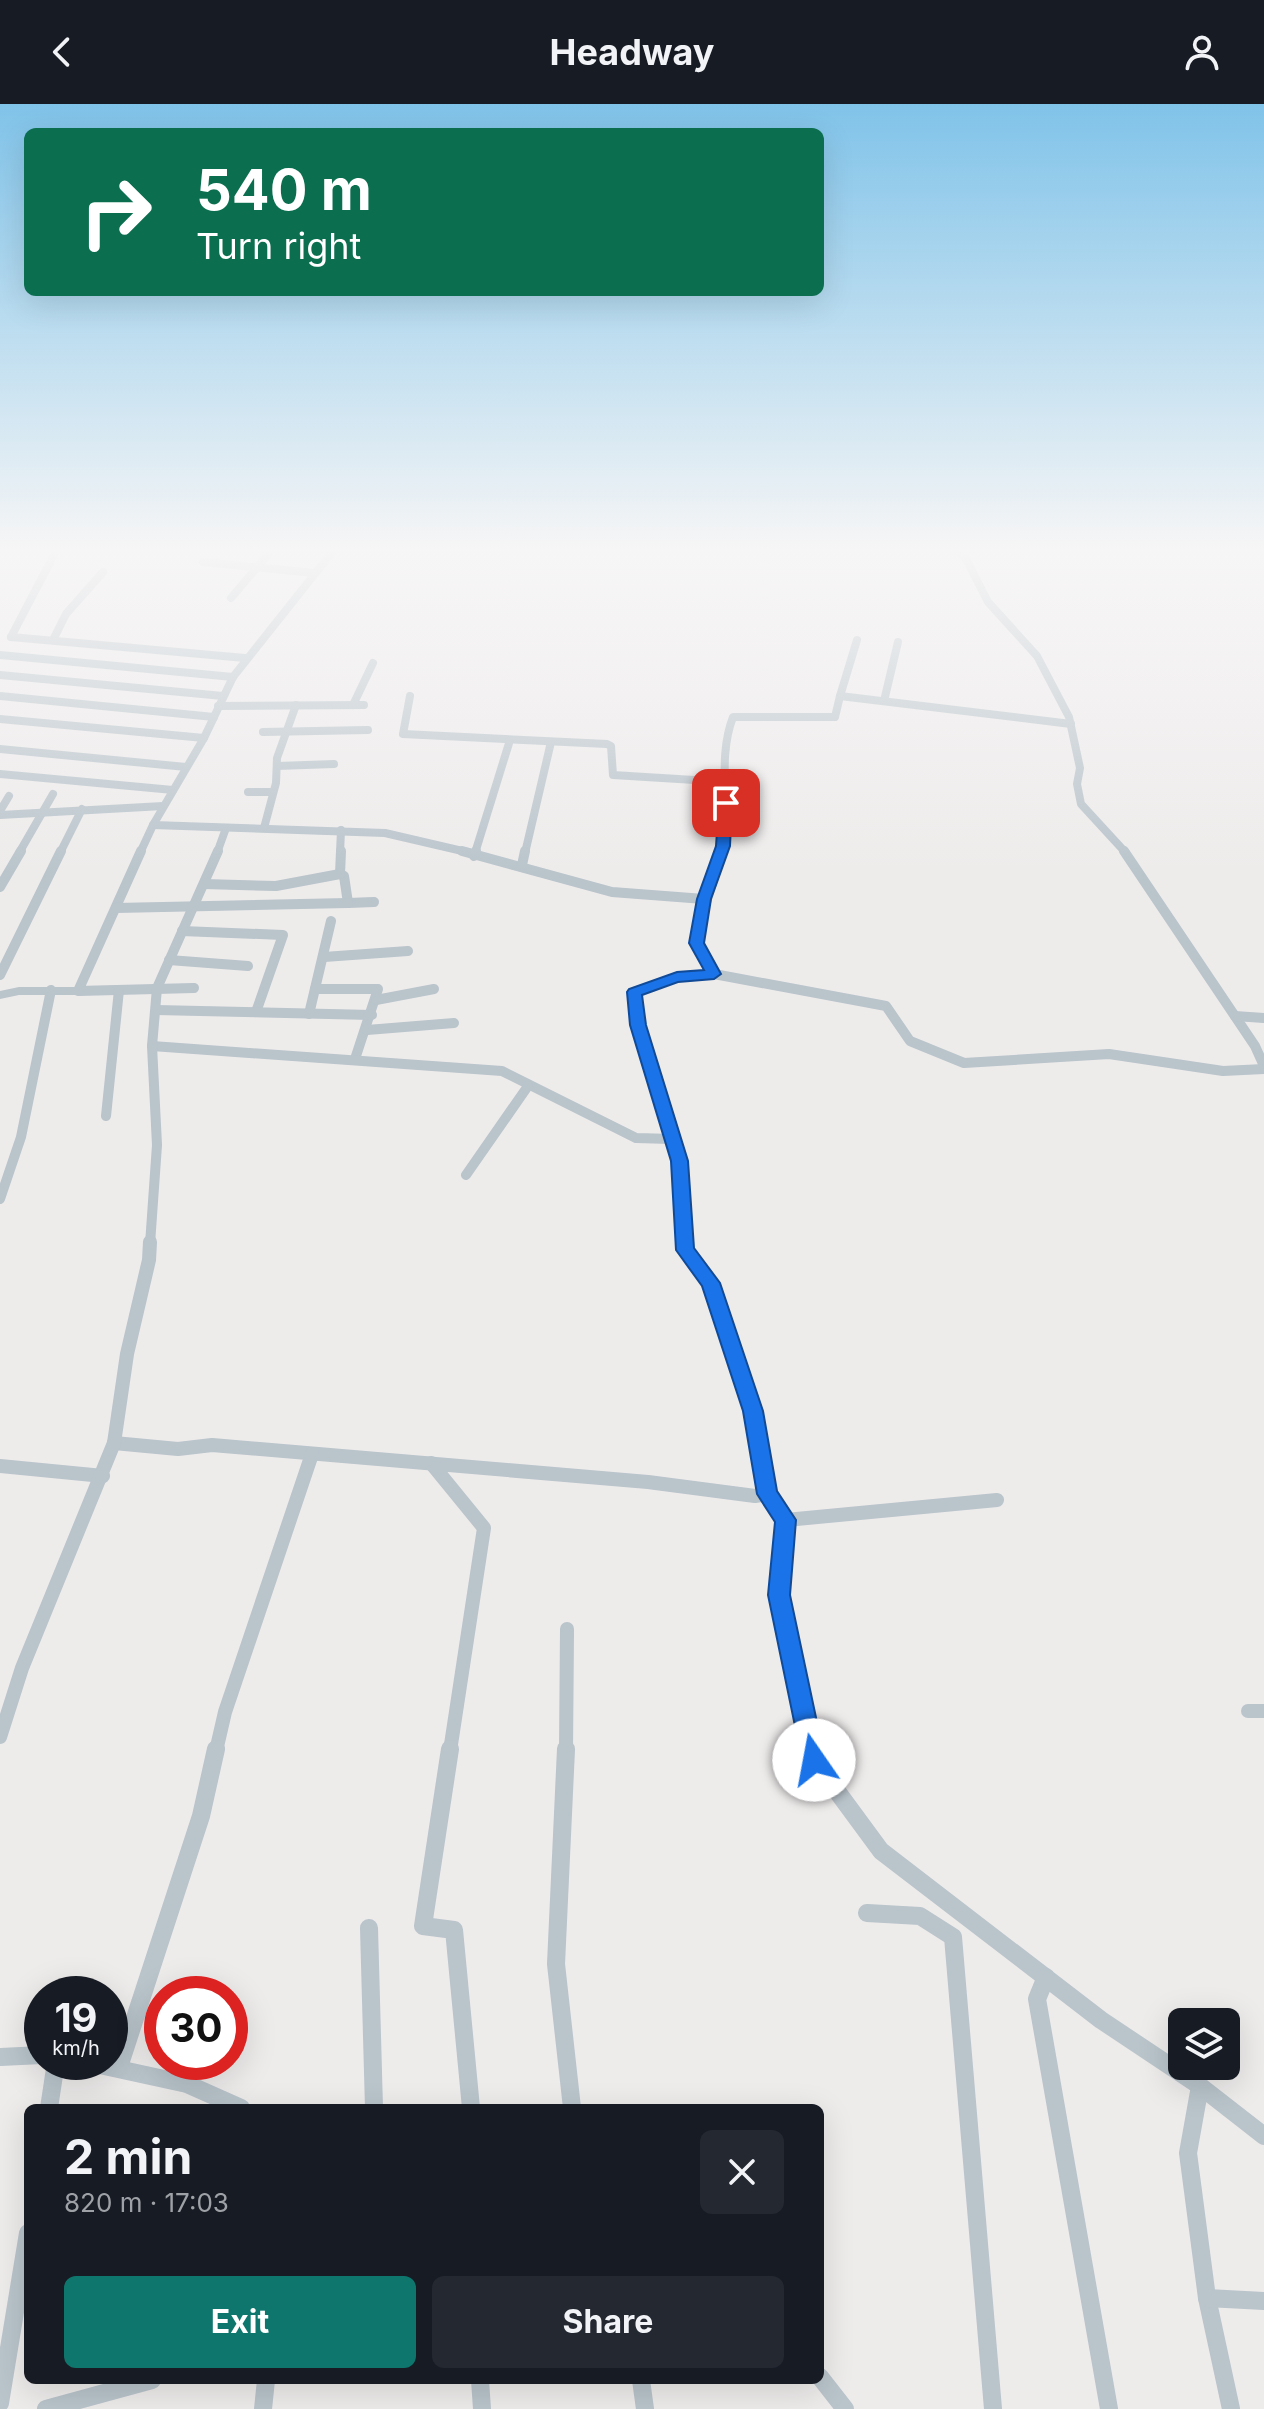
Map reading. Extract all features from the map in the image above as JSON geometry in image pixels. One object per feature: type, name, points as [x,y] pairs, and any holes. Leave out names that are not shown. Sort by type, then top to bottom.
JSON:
[{"type":"street","points":[[38,659],[233,677]]},
{"type":"street","points":[[78,991],[153,825],[204,738],[245,659]]},
{"type":"street","points":[[714,974],[697,943],[704,899],[723,846],[727,782],[723,753],[733,717],[835,717],[851,659]]},
{"type":"street","points":[[884,701],[894,659]]},
{"type":"street","points":[[1038,659],[1071,724],[1080,768],[1077,784],[1081,804],[1121,846],[1235,1016],[1264,1068],[1223,1071],[1109,1054],[964,1063],[910,1041],[886,1006],[714,974],[677,977],[634,992],[638,1025],[679,1161],[685,1250],[710,1283],[753,1411],[768,1494],[786,1520],[779,1595],[814,1760],[881,1851],[1101,2020],[1200,2086],[1264,2136]]},
{"type":"street","points":[[353,705],[373,663]]},
{"type":"street","points":[[0,673],[221,701],[364,705]]},
{"type":"street","points":[[0,696],[214,717]]},
{"type":"street","points":[[410,696],[403,734],[610,745],[613,775],[727,782]]},
{"type":"street","points":[[840,696],[1071,724]]},
{"type":"street","points":[[264,828],[277,766],[296,705]]},
{"type":"street","points":[[0,719],[204,738]]},
{"type":"street","points":[[263,732],[368,730]]},
{"type":"street","points":[[474,856],[510,740]]},
{"type":"street","points":[[522,865],[551,742]]},
{"type":"street","points":[[0,749],[186,767]]},
{"type":"street","points":[[277,766],[334,764]]},
{"type":"street","points":[[0,774],[173,790]]},
{"type":"street","points":[[248,792],[273,792]]},
{"type":"street","points":[[0,887],[53,794]]},
{"type":"street","points":[[9,796],[0,813],[163,806]]},
{"type":"street","points":[[0,975],[82,809]]},
{"type":"street","points":[[153,825],[385,833],[522,865],[612,892],[704,899]]},
{"type":"street","points":[[0,1737],[22,1668],[114,1443],[127,1354],[149,1260],[157,1145],[152,1046],[157,988],[211,872],[226,828]]},
{"type":"street","points":[[340,874],[341,830]]},
{"type":"street","points":[[204,884],[276,886],[340,874]]},
{"type":"street","points":[[340,874],[344,876],[348,903]]},
{"type":"street","points":[[116,908],[356,905],[374,902]]},
{"type":"street","points":[[309,1014],[331,921]]},
{"type":"street","points":[[182,931],[283,935],[256,1012]]},
{"type":"street","points":[[324,957],[408,951]]},
{"type":"street","points":[[169,960],[248,966]]},
{"type":"street","points":[[315,989],[375,987],[379,990],[355,1059]]},
{"type":"street","points":[[0,995],[51,990],[194,988]]},
{"type":"street","points":[[376,1000],[434,989]]},
{"type":"street","points":[[0,1199],[21,1137],[51,990]]},
{"type":"street","points":[[106,1116],[119,990]]},
{"type":"street","points":[[156,1010],[372,1015]]},
{"type":"street","points":[[1235,1016],[1264,1018]]},
{"type":"street","points":[[367,1030],[454,1023]]},
{"type":"street","points":[[152,1046],[502,1071],[636,1138],[672,1139]]},
{"type":"street","points":[[466,1175],[528,1086]]},
{"type":"street","points":[[114,1443],[178,1449],[212,1445],[648,1482],[755,1496],[768,1494]]},
{"type":"street","points":[[128,2039],[201,1816],[225,1712],[312,1454]]},
{"type":"street","points":[[431,1463],[484,1528],[423,1926],[454,1930],[471,2104]]},
{"type":"street","points":[[0,1466],[103,1476]]},
{"type":"street","points":[[786,1520],[997,1500]]},
{"type":"street","points":[[567,1629],[569,1697],[556,1964],[572,2104]]},
{"type":"street","points":[[867,1913],[920,1916],[953,1937],[993,2409]]},
{"type":"street","points":[[369,1928],[374,2104]]},
{"type":"street","points":[[1046,1977],[1037,1999],[1109,2409]]},
{"type":"street","points":[[0,2057],[24,2056]]},
{"type":"street","points":[[128,2070],[228,2099],[235,2104]]},
{"type":"street","points":[[50,2104],[53,2080]]},
{"type":"street","points":[[1200,2086],[1188,2153],[1207,2298],[1231,2409]]},
{"type":"street","points":[[0,2403],[24,2257]]},
{"type":"street","points":[[1207,2298],[1264,2301]]},
{"type":"street","points":[[824,2382],[845,2409]]},
{"type":"street","points":[[46,2409],[81,2405],[141,2384]]},
{"type":"street","points":[[263,2409],[266,2384]]},
{"type":"street","points":[[480,2384],[482,2409]]},
{"type":"street","points":[[642,2384],[645,2409]]},
{"type":"route","points":[[726,803],[723,846],[704,899],[697,943],[714,974],[677,977],[634,992],[638,1025],[679,1161],[685,1250],[710,1283],[753,1411],[768,1494],[786,1520],[779,1595],[814,1760]]}]
